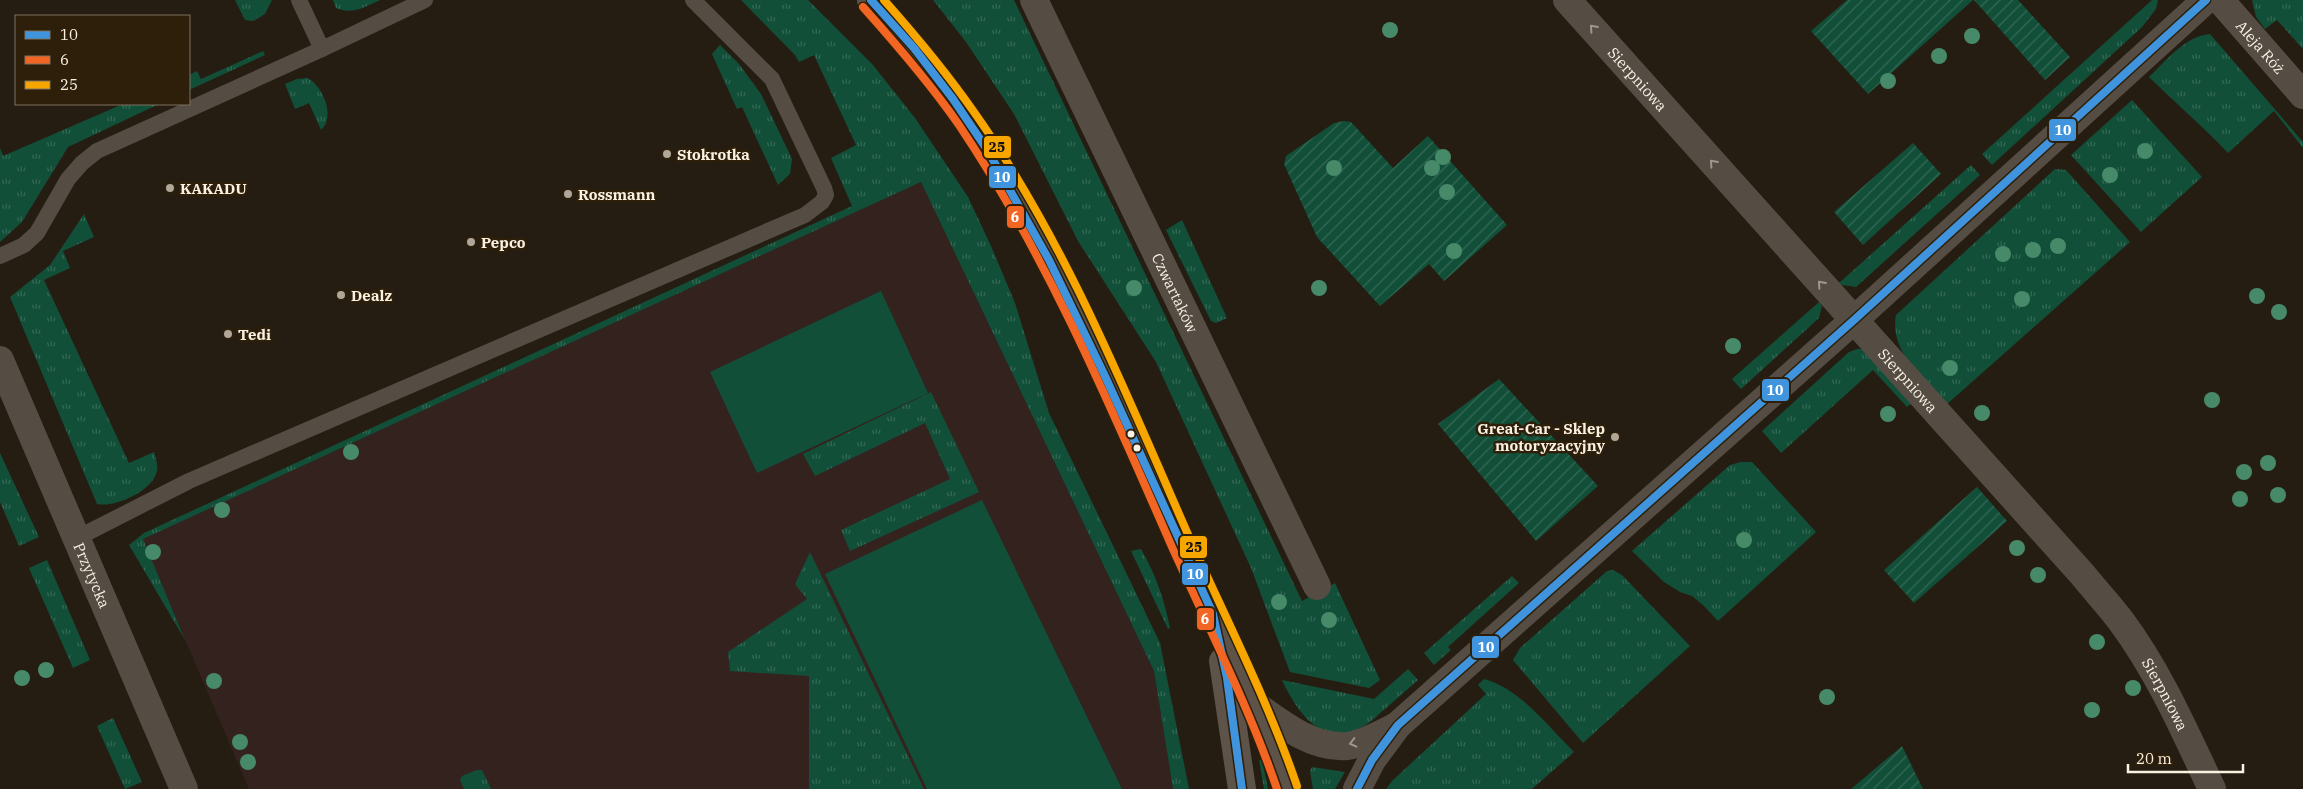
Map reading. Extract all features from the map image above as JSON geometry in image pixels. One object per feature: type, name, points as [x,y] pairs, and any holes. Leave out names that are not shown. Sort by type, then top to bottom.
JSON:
[{"type":"main road","points":[[871,0],[907,37],[965,113],[1012,190],[1086,335],[1266,730],[1288,789]]},
{"type":"main road","points":[[1213,613],[1228,685],[1242,789]]},
{"type":"street","name":"Czwartaków","points":[[1034,0],[1317,586]]},
{"type":"street","name":"Sierpniowa","points":[[1568,0],[2082,574],[2121,622],[2148,662],[2178,717],[2212,789]]},
{"type":"street","points":[[1357,789],[1372,760],[1398,725],[1854,320],[2206,0]]},
{"type":"street","name":"Aleja Róż","points":[[2220,0],[2303,95]]},
{"type":"street","name":"Przytycka","points":[[0,360],[75,539],[184,789]]},
{"type":"street","points":[[1254,704],[1279,722],[1302,735],[1328,744],[1348,746],[1369,739],[1398,725]]},
{"type":"lane","points":[[300,0],[322,49]]},
{"type":"lane","points":[[0,256],[24,245],[37,233],[68,179],[82,162],[97,151],[425,0]]},
{"type":"lane","points":[[75,539],[189,481],[796,219],[814,209],[826,194],[779,91],[764,68],[693,0]]},
{"type":"shaded area","points":[[921,182],[1154,671],[1173,789],[249,789],[142,539]]},
{"type":"green space","points":[[235,0],[272,0],[265,14],[253,21],[245,20]]},
{"type":"green space","points":[[333,0],[380,0],[348,11],[336,8]]},
{"type":"green space","points":[[741,0],[808,0],[873,65],[915,118],[968,197],[1015,303],[1049,413],[1160,643],[1189,789],[1173,789],[1154,671],[921,182],[143,539],[185,640],[129,545],[144,533],[852,206],[831,158],[856,145],[814,55],[799,62],[795,55]]},
{"type":"green space","points":[[933,0],[1014,0],[1302,601],[1335,583],[1380,680],[1369,688],[1290,672],[1251,568],[1156,362],[1078,241],[1014,114],[966,42]]},
{"type":"green space","points":[[1847,0],[1973,0],[1868,94],[1811,31]]},
{"type":"green space","points":[[1974,0],[2018,0],[2070,57],[2045,80]]},
{"type":"green space","points":[[2152,0],[2158,0],[2156,9],[2142,27],[1992,165],[1982,154]]},
{"type":"green space","points":[[2252,0],[2303,0],[2303,49],[2277,20],[2265,29],[2256,17]]},
{"type":"green space","points":[[2210,34],[2303,142],[2303,148],[2274,111],[2228,153],[2149,77],[2184,44],[2192,39]]},
{"type":"green space","points":[[720,45],[739,64],[761,94],[792,159],[790,174],[778,185],[742,107],[737,109],[712,54]]},
{"type":"green space","points":[[263,51],[265,55],[190,90],[190,74],[197,71],[201,79]]},
{"type":"green space","points":[[308,78],[318,88],[326,102],[327,118],[321,130],[309,103],[295,109],[285,84],[297,79]]},
{"type":"green space","points":[[2132,100],[2202,177],[2141,232],[2071,155]]},
{"type":"green space","points":[[121,105],[157,105],[68,147],[22,222],[0,242],[0,148],[3,156]]},
{"type":"green space","points":[[1351,122],[1393,168],[1428,136],[1507,225],[1444,281],[1429,264],[1380,306],[1317,237],[1284,164],[1286,156],[1334,123]]},
{"type":"green space","points":[[1913,143],[1941,174],[1863,245],[1834,212]]},
{"type":"green space","points":[[1971,165],[1980,175],[1856,287],[1839,283]]},
{"type":"green space","points":[[2055,169],[2066,170],[2130,242],[1946,405],[1919,375],[1903,353],[1895,328],[1896,315]]},
{"type":"green space","points":[[84,214],[94,237],[63,251],[70,268],[44,280],[129,463],[154,452],[157,466],[156,474],[147,487],[122,501],[104,505],[97,504],[10,297],[50,265]]},
{"type":"green space","points":[[1182,220],[1227,318],[1216,323],[1211,321],[1166,230]]},
{"type":"green space","points":[[881,291],[928,393],[757,473],[710,372]]},
{"type":"green space","points":[[1819,302],[1822,306],[1819,318],[1741,389],[1732,379]]},
{"type":"green space","points":[[1864,349],[1913,402],[1907,407],[1873,370],[1781,453],[1762,431],[1849,352]]},
{"type":"green space","points":[[1499,379],[1598,486],[1536,541],[1438,424]]},
{"type":"green space","points":[[931,392],[979,492],[850,551],[841,530],[950,479],[925,423],[815,476],[803,454]]},
{"type":"green space","points":[[0,453],[39,537],[19,546],[0,502]]},
{"type":"green space","points":[[1752,462],[1816,532],[1718,621],[1692,596],[1680,592],[1664,582],[1632,551],[1730,465]]},
{"type":"green space","points":[[1977,487],[2007,521],[1914,603],[1884,570]]},
{"type":"green space","points":[[982,500],[1122,789],[927,789],[825,574]]},
{"type":"green space","points":[[1141,549],[1159,587],[1170,628],[1168,629],[1131,551]]},
{"type":"green space","points":[[810,552],[924,789],[809,789],[809,676],[730,671],[728,652],[807,599],[795,584]]},
{"type":"green space","points":[[47,560],[90,660],[73,668],[29,568]]},
{"type":"green space","points":[[1613,570],[1622,575],[1690,646],[1583,743],[1513,660],[1520,648],[1607,571]]},
{"type":"green space","points":[[1512,576],[1519,583],[1448,647],[1451,650],[1434,665],[1424,653]]},
{"type":"green space","points":[[1408,669],[1418,680],[1370,722],[1354,730],[1340,733],[1328,732],[1306,718],[1297,707],[1282,680],[1374,699]]},
{"type":"green space","points":[[1484,679],[1510,691],[1522,700],[1574,752],[1532,789],[1386,789],[1392,781],[1486,694],[1478,685]]},
{"type":"green space","points":[[113,718],[142,782],[125,789],[97,726]]},
{"type":"green space","points":[[1902,746],[1923,789],[1851,789]]},
{"type":"green space","points":[[1259,760],[1262,760],[1268,789],[1264,789]]},
{"type":"green space","points":[[1312,767],[1345,772],[1335,789],[1313,789],[1310,771]]},
{"type":"green space","points":[[482,770],[491,789],[464,789],[460,780],[462,776]]},
{"type":"transit line","name":"10","points":[[871,0],[914,48],[953,99],[988,151],[1049,260],[1104,374],[1213,614],[1227,678],[1242,789]]},
{"type":"transit line","name":"25","points":[[884,0],[908,27],[974,112],[1038,213],[1066,266],[1118,374],[1246,661],[1286,754],[1297,786]]},
{"type":"transit line","name":"10","points":[[1357,789],[1372,760],[1398,725],[1854,320],[2206,0]]},
{"type":"transit line","name":"6","points":[[863,7],[937,94],[991,175],[1021,226],[1075,331],[1125,439],[1172,547],[1228,667],[1254,727],[1277,789]]},
{"type":"place","name":"Stokrotka","points":[[667,154]]},
{"type":"place","name":"KAKADU","points":[[170,188]]},
{"type":"place","name":"Rossmann","points":[[568,194]]},
{"type":"place","name":"Pepco","points":[[471,242]]},
{"type":"place","name":"Dealz","points":[[341,295]]},
{"type":"place","name":"Tedi","points":[[228,334]]},
{"type":"place","name":"Great-Car - Sklep motoryzacyjny","points":[[1615,437]]}]
